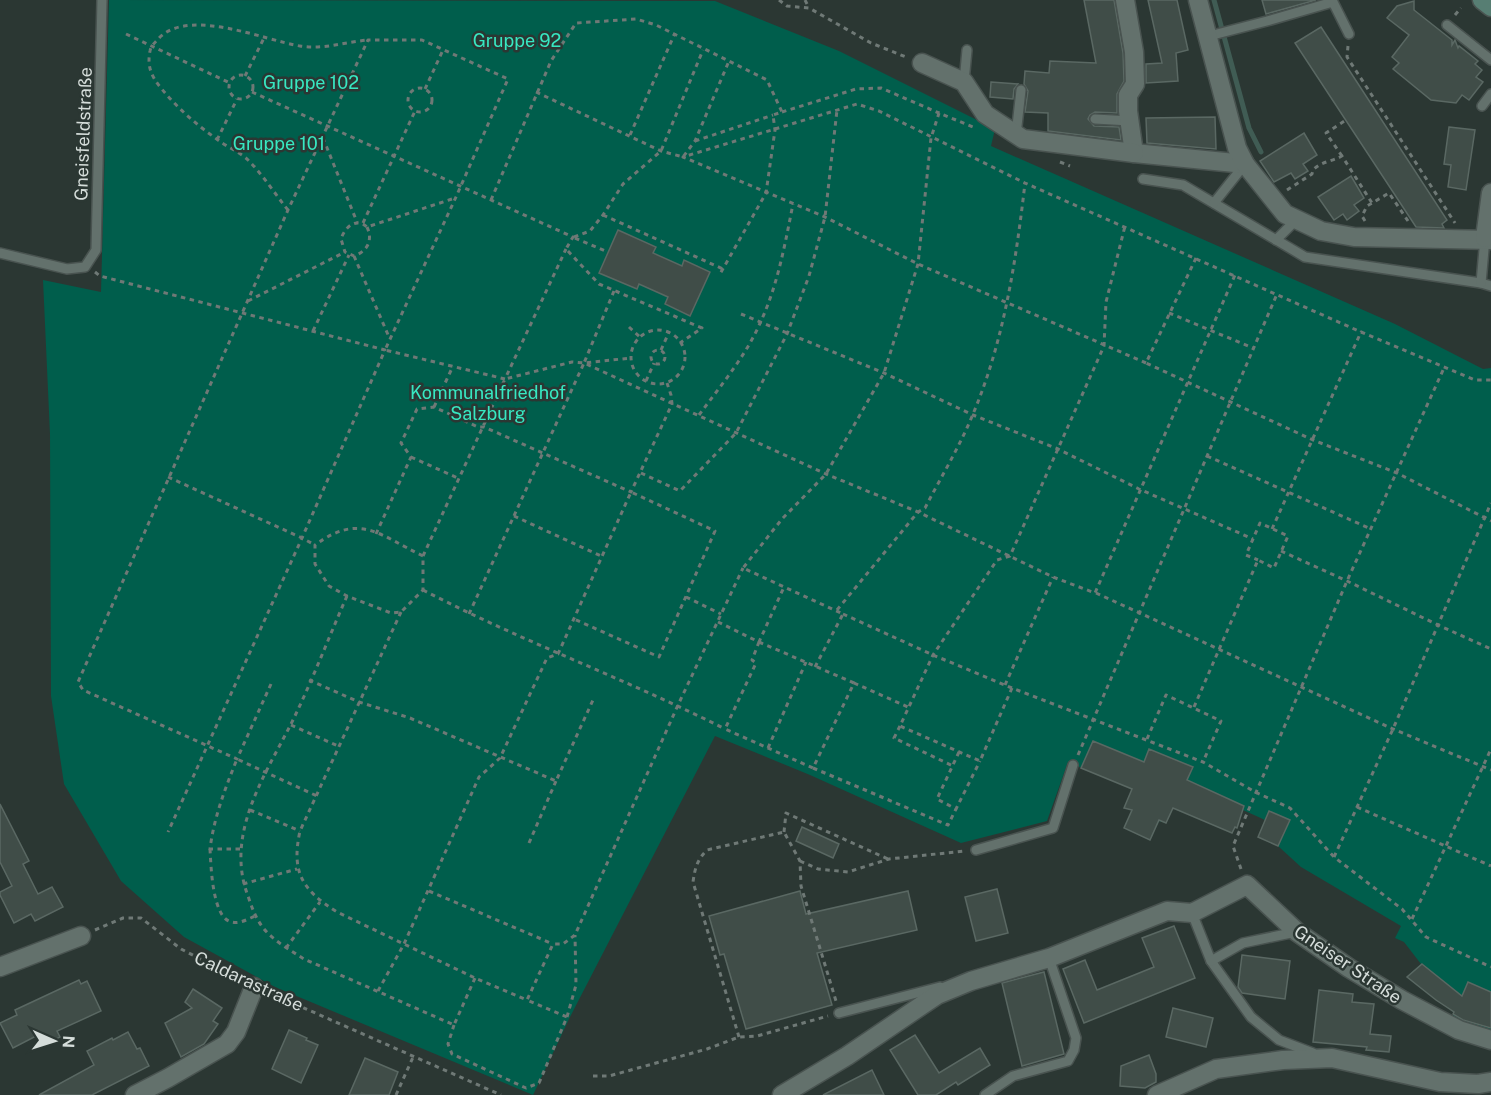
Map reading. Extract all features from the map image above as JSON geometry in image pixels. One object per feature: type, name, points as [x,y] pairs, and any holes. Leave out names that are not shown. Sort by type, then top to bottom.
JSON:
[{"type":"main road","points":[[1482,0],[1491,7]]},
{"type":"street","points":[[1125,0],[1134,52],[1135,84],[1128,95],[1134,153]]},
{"type":"street","points":[[1198,0],[1213,34],[1237,148],[1245,164],[1285,214],[1322,231],[1354,237],[1488,239],[1491,193]]},
{"type":"street","points":[[922,63],[964,82],[985,114],[1023,139],[1245,164]]},
{"type":"street","points":[[782,1095],[847,1056],[937,995],[971,981],[1049,958],[1167,911],[1192,913],[1247,885]]},
{"type":"street","name":"Gneiser Straße","points":[[1247,885],[1297,932],[1348,968],[1459,1030],[1491,1040]]},
{"type":"street","points":[[0,967],[81,936]]},
{"type":"street","points":[[135,1095],[227,1044],[236,1032],[254,987]]},
{"type":"street","points":[[1157,1095],[1216,1070],[1283,1060],[1332,1058],[1440,1083],[1491,1082]]},
{"type":"lane","name":"Gneisfeldstraße","points":[[0,253],[67,269],[85,267],[96,250],[102,0]]},
{"type":"lane","points":[[1213,34],[1333,2],[1348,34]]},
{"type":"lane","points":[[1447,25],[1491,60]]},
{"type":"lane","points":[[964,82],[967,50]]},
{"type":"lane","points":[[1016,135],[1021,90]]},
{"type":"lane","points":[[1482,106],[1491,94]]},
{"type":"lane","points":[[1095,119],[1130,121]]},
{"type":"lane","points":[[1214,204],[1245,164]]},
{"type":"lane","points":[[1143,179],[1183,185],[1305,257],[1491,286]]},
{"type":"lane","points":[[1276,240],[1297,219]]},
{"type":"lane","points":[[1481,283],[1488,239]]},
{"type":"lane","points":[[976,850],[1053,828],[1074,765]]},
{"type":"lane","points":[[1192,913],[1211,961],[1251,1017],[1279,1040],[1332,1058]]},
{"type":"lane","points":[[1211,961],[1243,943],[1297,932]]},
{"type":"lane","points":[[985,1095],[1013,1076],[1068,1061],[1074,1050],[1076,1038],[1049,958]]},
{"type":"lane","points":[[839,1013],[1003,971]]},
{"type":"path","points":[[779,0],[787,6],[809,8],[871,42],[922,63]]},
{"type":"path","points":[[805,0],[809,8]]},
{"type":"path","points":[[491,200],[536,92],[551,61],[576,23],[636,20],[675,33],[703,50],[767,80],[782,112]]},
{"type":"path","points":[[168,832],[508,79],[422,40],[368,40],[312,48],[226,28],[190,25],[176,26],[166,32],[151,46],[148,62],[152,77],[182,112],[247,159],[288,210]]},
{"type":"path","points":[[630,135],[675,33]]},
{"type":"path","points":[[126,34],[230,83]]},
{"type":"path","points":[[1348,34],[1347,57],[1457,227]]},
{"type":"path","points":[[245,76],[265,36]]},
{"type":"path","points":[[316,796],[82,690],[78,682],[288,210],[368,40]]},
{"type":"path","points":[[425,89],[444,49]]},
{"type":"path","points":[[567,1017],[475,978],[336,912],[320,902],[306,888],[297,869],[296,850],[300,831],[402,612],[423,590],[423,556],[566,249],[573,237],[590,231],[623,184],[661,151],[703,50]]},
{"type":"path","points":[[683,157],[695,141],[729,61]]},
{"type":"path","points":[[236,76],[245,76],[252,82],[252,92],[246,99],[237,99],[230,92],[230,83],[236,76]]},
{"type":"path","points":[[416,88],[425,89],[431,96],[431,105],[424,111],[415,111],[409,104],[409,95],[416,88]]},
{"type":"path","points":[[695,141],[856,89],[881,88],[939,113]]},
{"type":"path","points":[[252,92],[608,252]]},
{"type":"path","points":[[536,92],[661,151],[683,157],[825,218],[918,264],[1146,363],[1313,440],[1397,473],[1491,521]]},
{"type":"path","points":[[218,140],[237,99]]},
{"type":"path","points":[[683,157],[856,104],[879,111],[1025,183],[1361,332],[1475,380],[1491,380]]},
{"type":"path","points":[[640,472],[680,491],[736,434],[787,334],[809,276],[825,218],[837,110]]},
{"type":"path","points":[[363,223],[415,111]]},
{"type":"path","points":[[720,274],[766,193],[775,130],[773,115]]},
{"type":"path","points":[[1346,120],[1326,134],[1372,203]]},
{"type":"path","points":[[322,137],[357,222]]},
{"type":"path","points":[[475,978],[448,1044],[452,1054],[526,1088],[539,1083],[567,1017],[576,985],[575,934],[678,705],[743,568],[782,519],[826,474],[884,373],[918,264],[931,138]]},
{"type":"path","points":[[1273,199],[1312,174],[1321,162],[1342,156]]},
{"type":"path","points":[[837,610],[918,512],[925,507],[973,415],[993,361],[1007,302],[1019,240],[1025,183]]},
{"type":"path","points":[[1376,238],[1362,216],[1367,206],[1389,193],[1420,239]]},
{"type":"path","points":[[367,227],[456,197]]},
{"type":"path","points":[[699,415],[737,364],[761,322],[779,272],[792,204]]},
{"type":"path","points":[[603,215],[723,269]]},
{"type":"path","points":[[248,301],[349,254],[360,254],[369,244],[370,238],[367,227],[363,223],[357,222],[349,226],[343,234],[342,246],[349,254],[390,338]]},
{"type":"path","points":[[953,766],[894,738],[933,655],[997,560],[1010,556],[1104,346],[1106,302],[1125,226]]},
{"type":"path","points":[[566,249],[599,284],[702,328],[680,343]]},
{"type":"path","points":[[313,331],[349,254]]},
{"type":"path","points":[[1146,363],[1196,258]]},
{"type":"path","points":[[1095,593],[1235,275]]},
{"type":"path","points":[[100,276],[505,380],[572,362],[584,363],[631,358]]},
{"type":"path","points":[[469,614],[584,363],[614,291]]},
{"type":"path","points":[[1074,765],[1277,294]]},
{"type":"path","points":[[1169,313],[1253,348]]},
{"type":"path","points":[[741,314],[884,373],[973,415],[1058,449],[1139,489],[1253,539]]},
{"type":"path","points":[[629,327],[639,337]]},
{"type":"path","points":[[648,331],[669,332],[680,343],[685,358],[682,369],[667,383],[646,382],[632,366],[633,345],[648,331]]},
{"type":"path","points":[[661,350],[669,332]]},
{"type":"path","points":[[1272,529],[1361,332]]},
{"type":"path","points":[[661,350],[665,354],[664,360],[660,364],[654,363],[650,359],[651,353],[661,350]]},
{"type":"path","points":[[584,363],[736,434],[918,512],[1053,577],[1095,593],[1393,729],[1491,770]]},
{"type":"path","points":[[646,382],[654,363]]},
{"type":"path","points":[[434,407],[453,366]]},
{"type":"path","points":[[1247,885],[1233,846],[1347,580],[1444,368]]},
{"type":"path","points":[[378,991],[405,944],[479,777],[500,758],[547,658],[558,654],[672,404],[667,383]]},
{"type":"path","points":[[460,479],[411,457],[401,443],[417,409],[434,407],[478,428],[484,427],[715,531],[659,657],[574,619]]},
{"type":"path","points":[[1207,456],[1371,529]]},
{"type":"path","points":[[376,534],[411,457]]},
{"type":"path","points":[[168,477],[315,546]]},
{"type":"path","points":[[1334,857],[1393,729],[1491,503]]},
{"type":"path","points":[[514,516],[601,556]]},
{"type":"path","points":[[1260,523],[1272,529],[1288,536],[1274,568],[1246,555],[1260,523]]},
{"type":"path","points":[[315,546],[329,535],[348,528],[361,527],[423,556]]},
{"type":"path","points":[[315,546],[315,564],[329,586],[347,596],[391,613],[402,612]]},
{"type":"path","points":[[1281,551],[1491,649]]},
{"type":"path","points":[[1194,707],[1258,560]]},
{"type":"path","points":[[743,568],[933,655],[1092,720],[1203,762],[1255,792],[1290,808],[1334,857],[1412,919],[1426,937],[1491,967]]},
{"type":"path","points":[[1005,685],[1053,577]]},
{"type":"path","points":[[725,729],[756,663],[752,660],[784,586]]},
{"type":"path","points":[[423,590],[469,614],[678,705],[725,729],[948,825],[980,761],[1012,688]]},
{"type":"path","points":[[347,596],[290,724],[265,772],[250,810],[240,849],[243,884],[255,916],[265,930],[286,948],[304,959],[454,1025]]},
{"type":"path","points":[[686,597],[721,614]]},
{"type":"path","points":[[815,667],[843,614]]},
{"type":"path","points":[[718,621],[759,642],[908,707]]},
{"type":"path","points":[[768,748],[806,662]]},
{"type":"path","points":[[309,680],[359,702],[410,718],[556,781]]},
{"type":"path","points":[[813,768],[854,683]]},
{"type":"path","points":[[255,916],[241,922],[231,922],[224,918],[214,892],[210,849],[212,830],[222,798],[271,684]]},
{"type":"path","points":[[1147,740],[1166,695],[1221,720],[1203,762]]},
{"type":"path","points":[[529,843],[593,700]]},
{"type":"path","points":[[290,724],[338,746]]},
{"type":"path","points":[[900,726],[980,761]]},
{"type":"path","points":[[1412,919],[1491,749]]},
{"type":"path","points":[[956,809],[937,799],[959,752]]},
{"type":"path","points":[[1357,807],[1491,866]]},
{"type":"path","points":[[250,810],[300,831]]},
{"type":"path","points":[[593,1076],[609,1076],[707,1049],[739,1036],[757,1036],[839,1013],[801,886],[800,861],[784,832],[786,813],[890,859]]},
{"type":"path","points":[[739,1036],[693,882],[694,869],[699,858],[707,850],[784,832]]},
{"type":"path","points":[[210,849],[240,849]]},
{"type":"path","points":[[800,861],[818,869],[848,872],[890,859],[976,850]]},
{"type":"path","points":[[243,884],[297,869]]},
{"type":"path","points":[[429,891],[553,944],[563,944],[575,934]]},
{"type":"path","points":[[286,948],[320,902]]},
{"type":"path","name":"Caldarastraße","points":[[81,936],[123,918],[141,918],[182,949],[254,987],[501,1095]]},
{"type":"path","points":[[528,1000],[553,944]]},
{"type":"path","points":[[396,1095],[414,1055]]},
{"type":"green space","name":"Kommunalfriedhof Salzburg","points":[[109,0],[715,1],[839,51],[995,129],[991,146],[1395,324],[1483,369],[1491,368],[1491,1034],[1452,1017],[1454,1012],[1407,977],[1421,964],[1404,942],[1395,938],[1401,926],[1301,867],[1278,846],[1258,837],[1265,820],[1243,810],[1232,833],[1173,808],[1166,823],[1159,821],[1150,840],[1124,828],[1132,810],[1132,789],[1068,762],[1047,821],[961,843],[810,775],[715,736],[570,1017],[533,1095],[275,987],[184,937],[121,881],[64,784],[51,696],[50,434],[43,280],[101,292]]},
{"type":"building","points":[[1084,0],[1114,0],[1123,53],[1124,81],[1117,94],[1117,113],[1095,112],[1088,119],[1094,126],[1119,127],[1121,140],[1048,131],[1048,113],[1025,112],[1028,91],[1024,84],[1025,71],[1049,73],[1050,61],[1096,63]]},
{"type":"building","points":[[1148,0],[1177,0],[1188,50],[1176,53],[1178,81],[1146,83],[1146,64],[1162,63]]},
{"type":"building","points":[[1262,0],[1316,0],[1266,14]]},
{"type":"building","points":[[1414,1],[1414,10],[1452,40],[1452,45],[1455,40],[1458,48],[1459,46],[1478,61],[1475,64],[1482,70],[1476,77],[1483,82],[1469,100],[1462,95],[1456,103],[1431,100],[1393,69],[1399,63],[1392,57],[1409,35],[1387,18],[1397,6]]},
{"type":"building","points":[[1321,27],[1447,220],[1442,224],[1444,228],[1416,227],[1295,43]]},
{"type":"building","points":[[991,82],[1018,84],[1014,89],[1013,99],[990,97]]},
{"type":"building","points":[[1215,117],[1216,149],[1147,143],[1146,118]]},
{"type":"building","points":[[1449,127],[1475,130],[1466,190],[1448,187],[1451,165],[1444,164]]},
{"type":"building","points":[[1304,133],[1317,155],[1303,164],[1308,171],[1295,179],[1291,173],[1274,182],[1260,161]]},
{"type":"building","points":[[1351,176],[1364,198],[1354,205],[1359,211],[1347,220],[1343,214],[1334,220],[1318,197]]},
{"type":"building","points":[[618,230],[656,247],[653,253],[682,266],[684,260],[710,272],[690,316],[665,304],[668,297],[639,284],[637,289],[599,273]]},
{"type":"building","points":[[1093,741],[1144,762],[1149,749],[1193,767],[1187,780],[1244,806],[1237,828],[1235,827],[1232,833],[1173,808],[1166,823],[1159,820],[1150,840],[1124,828],[1132,810],[1124,808],[1132,789],[1081,768]]},
{"type":"building","points":[[0,804],[29,861],[23,864],[38,894],[52,887],[63,907],[35,921],[31,914],[14,923],[0,895],[0,892],[12,886],[0,862]]},
{"type":"building","points":[[1269,811],[1290,820],[1278,846],[1258,837]]},
{"type":"building","points":[[802,827],[839,844],[833,858],[796,841]]},
{"type":"building","points":[[997,889],[1008,933],[976,941],[965,897]]},
{"type":"building","points":[[800,891],[806,914],[908,891],[917,930],[817,953],[832,1005],[746,1029],[724,954],[720,955],[709,916]]},
{"type":"building","points":[[1174,926],[1195,978],[1084,1023],[1063,969],[1085,960],[1097,990],[1154,967],[1142,938]]},
{"type":"building","points":[[1242,955],[1290,961],[1285,999],[1242,993],[1238,987]]},
{"type":"building","points":[[1422,964],[1462,996],[1468,982],[1491,992],[1491,1028],[1463,1020],[1453,1014],[1454,1012],[1407,977]]},
{"type":"building","points":[[1044,972],[1064,1054],[1022,1066],[1002,983]]},
{"type":"building","points":[[79,980],[81,984],[87,981],[101,1011],[57,1031],[60,1037],[44,1046],[38,1035],[13,1048],[0,1023],[17,1015],[15,1010]]},
{"type":"building","points":[[193,989],[222,1008],[213,1021],[218,1024],[204,1044],[181,1057],[165,1023],[192,1008],[185,1002]]},
{"type":"building","points":[[1319,990],[1353,994],[1352,1002],[1374,1004],[1370,1034],[1391,1036],[1389,1052],[1366,1050],[1367,1047],[1313,1042]]},
{"type":"building","points":[[1173,1008],[1213,1018],[1206,1047],[1166,1037]]},
{"type":"building","points":[[289,1030],[318,1045],[301,1083],[272,1069]]},
{"type":"building","points":[[128,1032],[137,1049],[140,1048],[149,1066],[92,1095],[39,1095],[94,1065],[87,1051]]},
{"type":"building","points":[[915,1035],[939,1073],[980,1048],[990,1065],[958,1085],[956,1082],[936,1095],[918,1095],[890,1050]]},
{"type":"building","points":[[1149,1055],[1156,1074],[1156,1082],[1145,1088],[1120,1086],[1121,1066]]},
{"type":"building","points":[[365,1058],[398,1072],[389,1095],[349,1095]]},
{"type":"building","points":[[872,1070],[884,1095],[823,1095]]},
{"type":"waterway","points":[[1214,0],[1249,128],[1261,152]]},
{"type":"park label","name":"Gruppe 92","points":[[517,40]]},
{"type":"park label","name":"Gruppe 102","points":[[311,82]]},
{"type":"park label","name":"Gruppe 101","points":[[279,143]]}]
